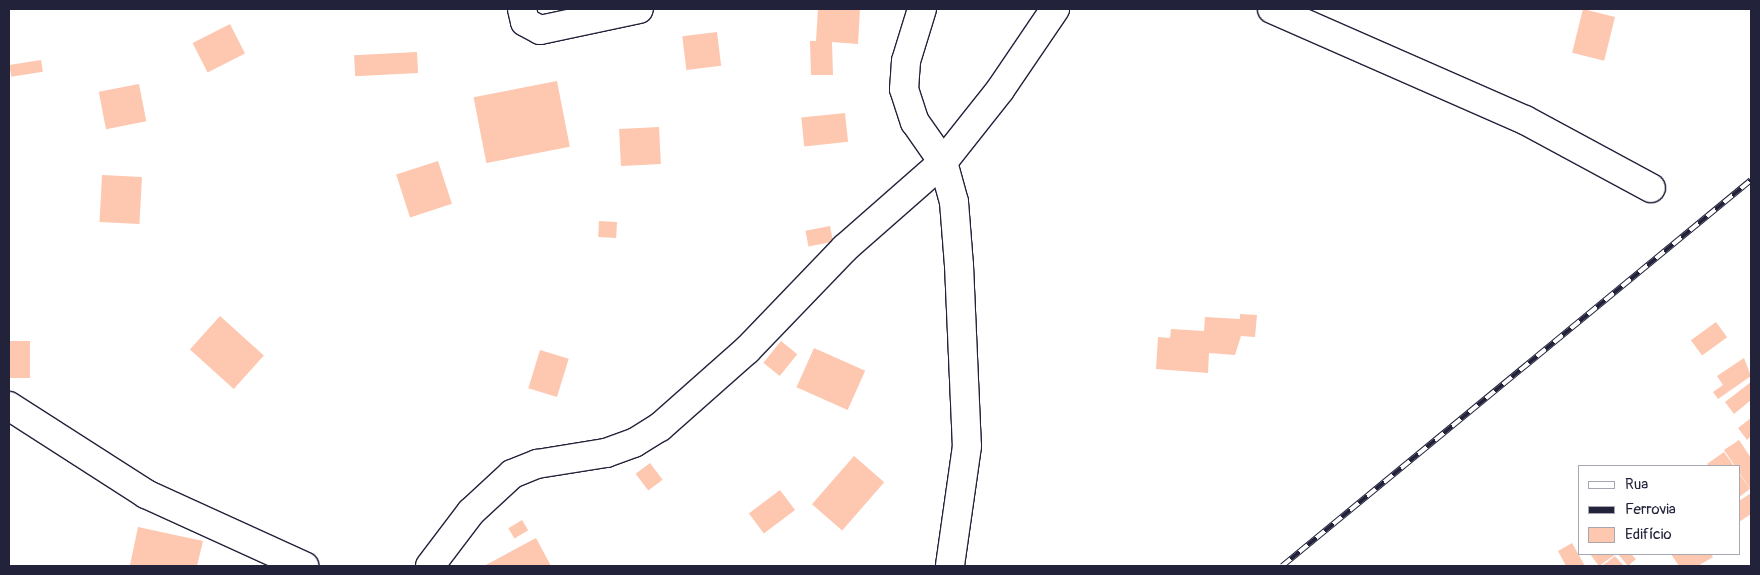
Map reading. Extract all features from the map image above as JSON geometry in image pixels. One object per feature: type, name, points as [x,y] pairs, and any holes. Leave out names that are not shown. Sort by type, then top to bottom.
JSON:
[{"type":"street","points":[[522,9],[525,22],[540,30],[639,9]]},
{"type":"street","points":[[922,9],[906,61],[904,89],[915,122],[943,162],[954,202],[967,446],[950,566]]},
{"type":"street","points":[[430,566],[471,512],[512,474],[537,464],[606,452],[660,427],[747,350],[845,248],[943,162],[1000,90],[1054,9]]},
{"type":"street","points":[[1272,9],[1525,120],[1651,188]]},
{"type":"street","points":[[9,406],[146,494],[304,566]]},
{"type":"building","points":[[818,9],[860,9],[858,44],[832,42],[833,75],[811,75],[810,41],[816,41]]},
{"type":"building","points":[[1583,9],[1615,17],[1604,61],[1572,53]]},
{"type":"building","points":[[230,24],[245,53],[208,72],[193,43]]},
{"type":"building","points":[[717,32],[721,66],[686,70],[682,36]]},
{"type":"building","points":[[417,52],[418,73],[355,76],[354,55]]},
{"type":"building","points":[[41,60],[43,72],[11,77],[9,65]]},
{"type":"building","points":[[557,81],[570,147],[486,163],[474,97]]},
{"type":"building","points":[[139,84],[146,121],[106,129],[99,92]]},
{"type":"building","points":[[845,113],[848,142],[804,146],[801,118]]},
{"type":"building","points":[[659,127],[661,164],[621,166],[619,129]]},
{"type":"building","points":[[438,161],[452,204],[410,217],[396,175]]},
{"type":"building","points":[[102,175],[142,177],[139,224],[100,222]]},
{"type":"building","points":[[599,221],[617,222],[616,238],[598,237]]},
{"type":"building","points":[[830,226],[833,242],[809,246],[805,231]]},
{"type":"building","points":[[1240,314],[1257,315],[1255,337],[1241,336],[1235,355],[1209,353],[1208,373],[1156,369],[1158,337],[1170,338],[1171,329],[1204,331],[1205,317],[1240,319]]},
{"type":"building","points":[[220,316],[264,355],[234,389],[190,349]]},
{"type":"building","points":[[1716,322],[1727,337],[1702,356],[1691,340]]},
{"type":"building","points":[[9,341],[30,341],[30,378],[9,378]]},
{"type":"building","points":[[781,341],[797,354],[780,376],[763,363]]},
{"type":"building","points":[[814,348],[865,371],[848,410],[797,387]]},
{"type":"building","points":[[540,350],[569,359],[557,397],[528,388]]},
{"type":"building","points":[[1744,358],[1751,376],[1718,399],[1713,392],[1723,385],[1717,376]]},
{"type":"building","points":[[1751,382],[1751,400],[1734,414],[1725,402]]},
{"type":"building","points":[[1751,418],[1751,436],[1747,440],[1738,428]]},
{"type":"building","points":[[1739,440],[1751,458],[1751,490],[1740,474],[1740,465],[1734,465],[1724,450]]},
{"type":"building","points":[[1724,452],[1733,465],[1708,465]]},
{"type":"building","points":[[854,456],[884,482],[842,531],[812,504]]},
{"type":"building","points":[[650,463],[663,480],[648,491],[636,474]]},
{"type":"building","points":[[1740,474],[1750,489],[1740,496]]},
{"type":"building","points":[[780,490],[795,510],[764,533],[749,513]]},
{"type":"building","points":[[1751,493],[1751,514],[1740,521],[1740,500]]},
{"type":"building","points":[[522,520],[528,530],[514,539],[508,528]]},
{"type":"building","points":[[138,527],[203,541],[197,566],[130,565]]},
{"type":"building","points":[[536,538],[551,566],[484,566]]},
{"type":"building","points":[[1572,543],[1585,566],[1566,566],[1558,551]]},
{"type":"building","points":[[1591,555],[1615,555],[1599,566]]},
{"type":"building","points":[[1619,555],[1632,555],[1636,559],[1628,566]]},
{"type":"building","points":[[1672,555],[1712,555],[1713,557],[1698,566],[1679,566]]},
{"type":"building","points":[[1615,556],[1624,566],[1602,566]]},
{"type":"railway","points":[[1282,566],[1751,180]]}]
